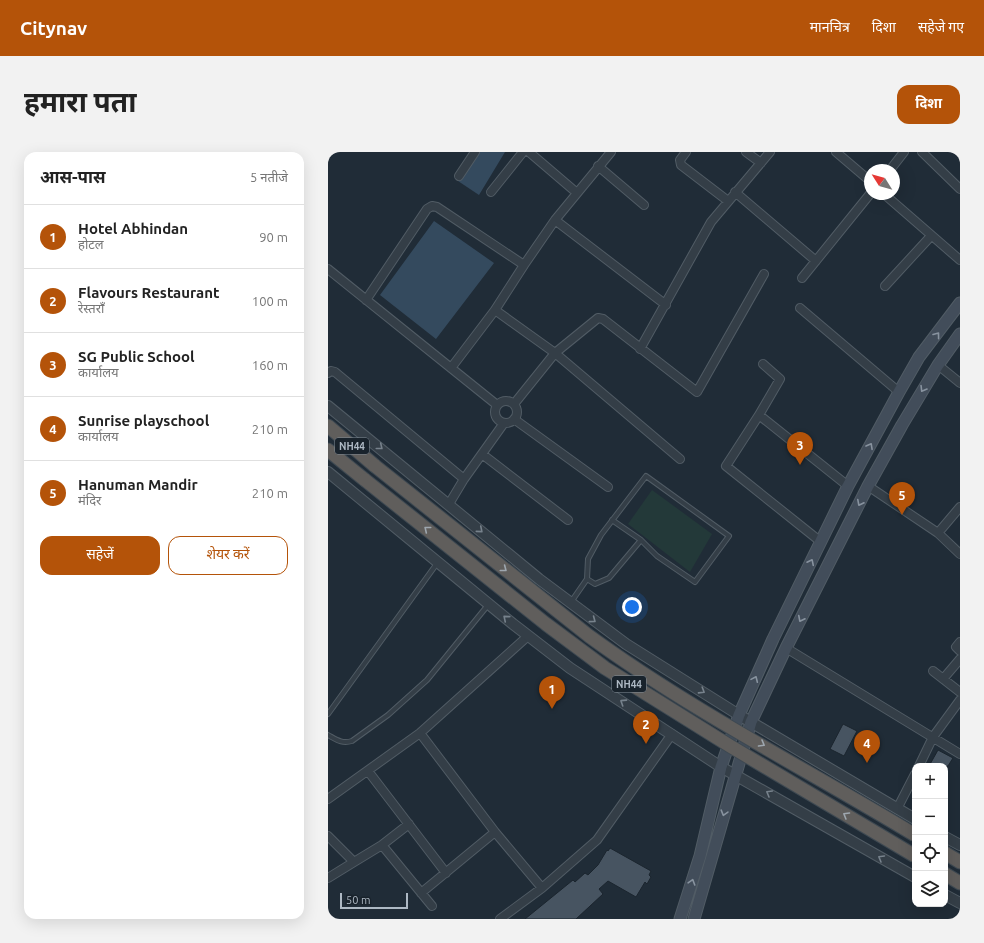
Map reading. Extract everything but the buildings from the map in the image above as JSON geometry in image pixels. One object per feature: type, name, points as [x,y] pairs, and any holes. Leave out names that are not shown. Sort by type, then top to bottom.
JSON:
[{"type":"highway","name":"NH44","points":[[328,426],[375,466],[617,657],[732,728],[912,833]]},
{"type":"highway","name":"NH44","points":[[328,450],[546,624],[605,668],[730,746],[912,854]]},
{"type":"highway","points":[[948,855],[960,862]]},
{"type":"highway","points":[[948,876],[960,883]]},
{"type":"main road","points":[[680,919],[700,856],[722,767],[739,715],[773,639],[848,486],[920,356],[960,303]]},
{"type":"main road","points":[[694,919],[751,722],[786,648],[868,486],[902,424],[938,365],[960,334]]},
{"type":"street","points":[[459,176],[476,152]]},
{"type":"street","points":[[490,192],[523,152]]},
{"type":"street","points":[[530,152],[577,193]]},
{"type":"street","points":[[451,368],[495,310],[555,220],[611,152]]},
{"type":"street","points":[[686,152],[680,160],[682,165],[728,201]]},
{"type":"street","points":[[746,152],[761,163]]},
{"type":"street","points":[[640,349],[666,305],[706,230],[735,192],[770,152]]},
{"type":"street","points":[[836,152],[864,176]]},
{"type":"street","points":[[895,164],[904,152]]},
{"type":"street","points":[[922,152],[960,189]]},
{"type":"street","points":[[598,166],[644,205]]},
{"type":"street","points":[[735,192],[816,261]]},
{"type":"street","points":[[802,278],[865,200]]},
{"type":"street","points":[[891,200],[960,260]]},
{"type":"street","points":[[366,300],[427,209],[432,206],[437,207],[524,265]]},
{"type":"street","points":[[555,220],[666,305]]},
{"type":"street","points":[[885,286],[931,236]]},
{"type":"street","points":[[328,269],[497,405]]},
{"type":"street","points":[[514,404],[555,353],[598,318],[603,319],[697,392],[764,274]]},
{"type":"street","points":[[800,308],[900,392]]},
{"type":"street","points":[[495,310],[555,353],[680,458]]},
{"type":"street","points":[[763,364],[780,379],[726,466],[821,542]]},
{"type":"street","points":[[938,365],[959,382]]},
{"type":"street","points":[[328,373],[331,371],[335,372],[464,479]]},
{"type":"street","points":[[449,504],[464,479],[504,423],[514,419],[517,411],[514,404],[506,400],[497,405],[495,414],[497,418],[504,423]]},
{"type":"street","points":[[328,406],[570,602],[626,644],[739,715],[912,817]]},
{"type":"street","points":[[759,415],[848,486]]},
{"type":"street","points":[[514,419],[608,487]]},
{"type":"street","points":[[482,454],[568,520]]},
{"type":"street","points":[[328,472],[528,636],[570,668],[722,767],[912,875]]},
{"type":"street","points":[[868,486],[938,533],[960,554]]},
{"type":"street","points":[[938,533],[960,507]]},
{"type":"street","points":[[328,799],[420,733],[528,636]]},
{"type":"street","points":[[960,642],[956,647],[960,651]]},
{"type":"street","points":[[786,648],[960,754]]},
{"type":"street","points":[[943,679],[960,659]]},
{"type":"street","points":[[933,671],[960,692]]},
{"type":"street","points":[[920,763],[933,737],[960,700]]},
{"type":"street","points":[[420,733],[495,832],[542,888]]},
{"type":"street","points":[[500,919],[542,888],[597,840],[672,734]]},
{"type":"street","points":[[368,771],[446,872]]},
{"type":"street","points":[[897,809],[912,780]]},
{"type":"street","points":[[328,878],[382,845],[409,824]]},
{"type":"street","points":[[421,893],[495,832]]},
{"type":"street","points":[[328,836],[354,862]]},
{"type":"street","points":[[948,839],[960,846]]},
{"type":"street","points":[[382,845],[432,906]]},
{"type":"street","points":[[948,897],[960,903]]},
{"type":"lane","points":[[570,602],[587,579],[588,558],[612,520],[646,476],[729,536],[695,582],[657,556],[641,540],[612,520]]},
{"type":"lane","points":[[587,579],[595,584],[609,578],[641,540]]},
{"type":"lane","points":[[328,714],[438,562]]},
{"type":"lane","points":[[328,735],[341,742],[347,743],[388,715],[427,680],[489,604]]},
{"type":"green space","points":[[652,490],[712,534],[690,572],[628,524]]},
{"type":"water","points":[[478,152],[505,152],[479,195],[458,181]]},
{"type":"water","points":[[434,221],[494,263],[436,339],[380,295]]},
{"type":"place","name":"SG Public School","points":[[800,465]]},
{"type":"place","name":"Hanuman Mandir","points":[[902,515]]},
{"type":"place","name":"Hotel Abhindan","points":[[552,709]]},
{"type":"place","name":"Flavours Restaurant","points":[[646,744]]},
{"type":"place","name":"Sunrise playschool","points":[[867,763]]}]
